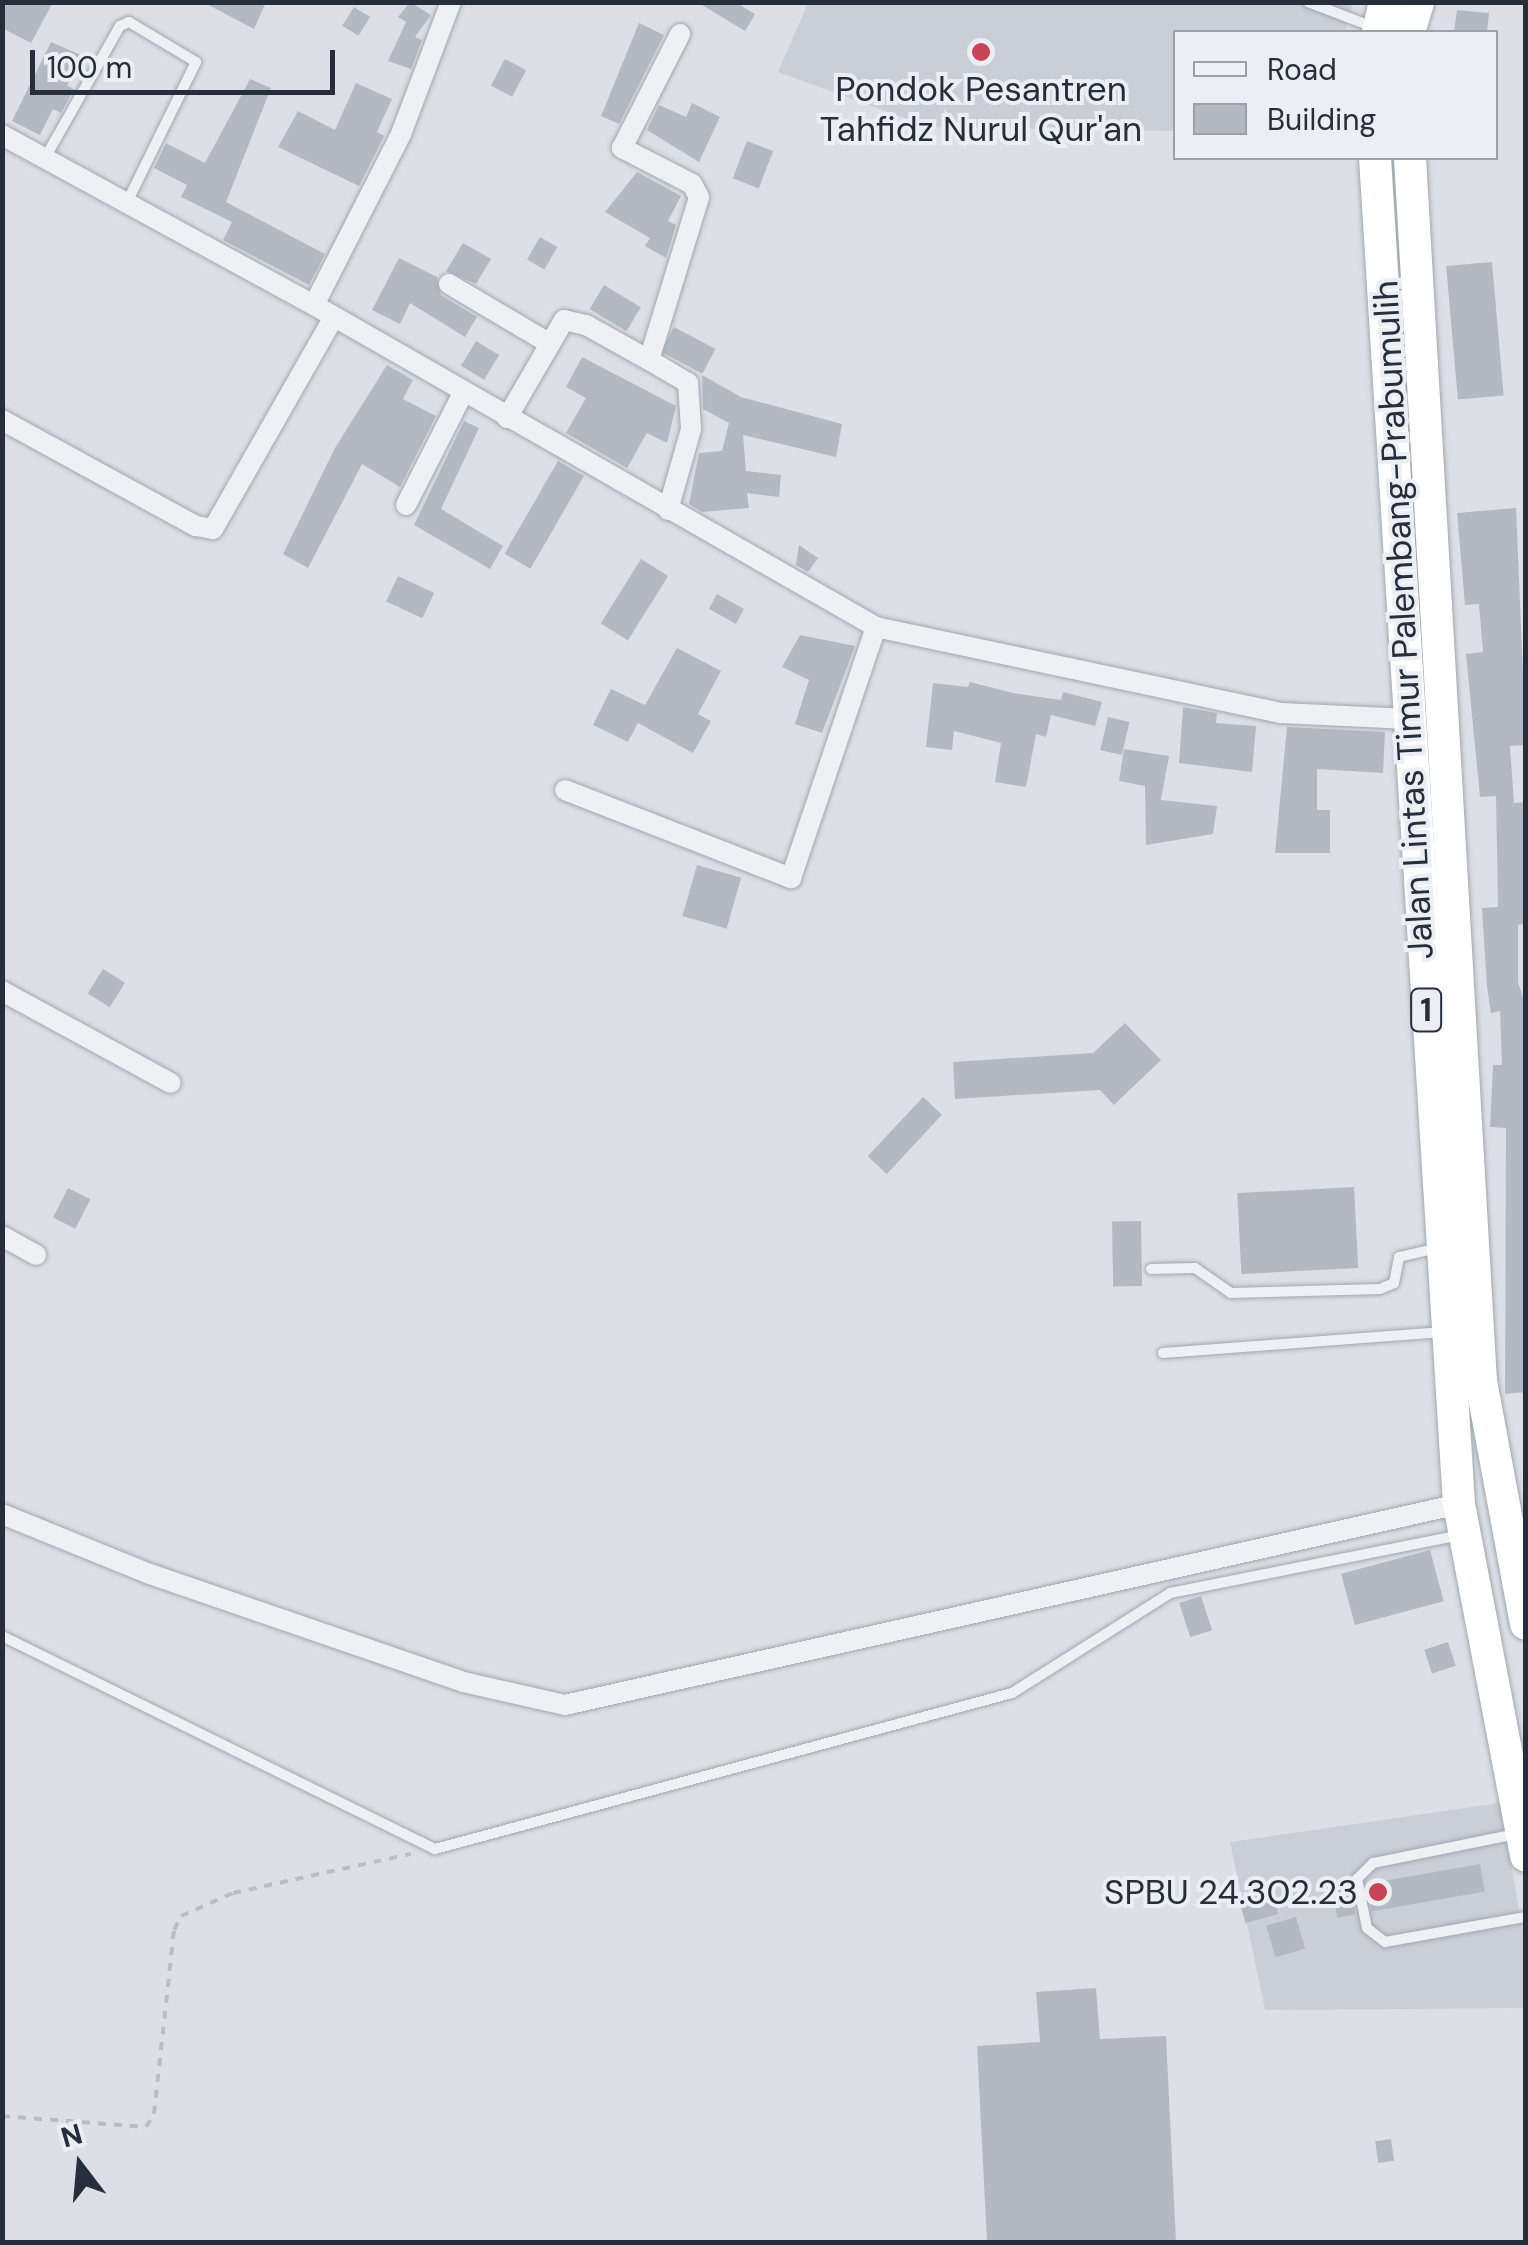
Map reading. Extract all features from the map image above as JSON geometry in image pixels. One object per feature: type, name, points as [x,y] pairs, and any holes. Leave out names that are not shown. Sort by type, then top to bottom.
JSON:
[{"type":"highway","points":[[1388,24],[1418,2]]},
{"type":"highway","name":"Jalan Lintas Timur Palembang-Prabumulih","points":[[1375,160],[1444,1332],[1461,1519],[1524,1840]]},
{"type":"highway","name":"Jalan Lintas Timur Palembang-Prabumulih","points":[[1410,160],[1481,1381],[1526,1624]]},
{"type":"street","points":[[314,304],[401,134],[452,2]]},
{"type":"street","points":[[650,360],[699,198],[692,184],[627,153],[623,143],[680,34]]},
{"type":"street","points":[[2,135],[314,304],[462,393],[876,627],[1281,713],[1409,719]]},
{"type":"street","points":[[449,284],[547,342]]},
{"type":"street","points":[[2,420],[206,531],[220,527],[334,317]]},
{"type":"street","points":[[506,418],[558,324],[575,320],[650,360],[688,382],[691,430],[668,510]]},
{"type":"street","points":[[406,504],[462,393]]},
{"type":"street","points":[[565,790],[792,878],[876,627]]},
{"type":"street","points":[[2,991],[172,1083]]},
{"type":"street","points":[[2,1236],[36,1255]]},
{"type":"street","points":[[2,1514],[150,1574],[463,1682],[566,1705],[1461,1519]]},
{"type":"lane","points":[[1308,2],[1388,24]]},
{"type":"lane","points":[[45,159],[120,26],[129,22],[196,62],[126,203]]},
{"type":"lane","points":[[1151,1269],[1195,1268],[1232,1293],[1380,1289],[1394,1283],[1399,1257],[1439,1248]]},
{"type":"lane","points":[[1163,1353],[1444,1332]]},
{"type":"lane","points":[[2,1636],[435,1849],[1012,1693],[1170,1593],[1461,1519]]},
{"type":"lane","points":[[1524,1840],[1372,1863],[1357,1878],[1367,1928],[1385,1942],[1526,1917]]},
{"type":"path","points":[[2,2116],[146,2127],[154,2114],[174,1930],[182,1916],[233,1893],[435,1849]]},
{"type":"shaded area","name":"Pondok Pesantren Tahfidz Nurul Qur'an","points":[[808,3],[1353,3],[1346,30],[1173,30],[1173,131],[929,127],[778,72]]},
{"type":"shaded area","name":"SPBU 24.302.23","points":[[1500,1803],[1525,1942],[1525,2008],[1265,2010],[1230,1842]]},
{"type":"building","points":[[2,2],[53,2],[31,43],[2,28]]},
{"type":"building","points":[[203,2],[266,2],[254,29]]},
{"type":"building","points":[[410,2],[431,15],[415,37],[422,40],[411,69],[388,61],[406,22],[398,17]]},
{"type":"building","points":[[697,2],[735,2],[755,14],[745,31]]},
{"type":"building","points":[[354,7],[370,17],[358,36],[342,26]]},
{"type":"building","points":[[1457,10],[1489,13],[1487,30],[1454,30]]},
{"type":"building","points":[[639,23],[664,35],[619,124],[601,116]]},
{"type":"building","points":[[51,42],[81,55],[67,86],[74,89],[61,113],[53,109],[40,135],[12,121]]},
{"type":"building","points":[[505,59],[526,70],[512,97],[491,85]]},
{"type":"building","points":[[250,79],[271,88],[226,202],[325,254],[309,285],[223,240],[232,222],[181,197],[187,185],[154,168],[166,143],[205,163]]},
{"type":"building","points":[[356,83],[392,99],[377,132],[384,136],[359,186],[278,147],[298,111],[335,130]]},
{"type":"building","points":[[692,103],[720,117],[699,162],[647,130],[659,105],[686,117]]},
{"type":"building","points":[[747,141],[773,151],[759,188],[733,178]]},
{"type":"building","points":[[637,172],[681,196],[668,221],[676,225],[666,258],[645,246],[650,238],[605,212]]},
{"type":"building","points":[[540,237],[557,247],[544,270],[527,260]]},
{"type":"building","points":[[463,243],[491,259],[476,284],[446,271]]},
{"type":"building","points":[[399,258],[437,277],[441,295],[477,317],[465,337],[410,303],[400,324],[372,310]]},
{"type":"building","points":[[1492,262],[1504,395],[1458,399],[1446,266]]},
{"type":"building","points":[[604,285],[641,307],[626,331],[590,309]]},
{"type":"building","points":[[674,327],[715,349],[702,374],[661,352]]},
{"type":"building","points":[[476,341],[499,355],[484,380],[461,366]]},
{"type":"building","points":[[582,357],[676,406],[667,443],[647,433],[627,468],[566,433],[586,398],[566,387]]},
{"type":"building","points":[[387,365],[413,380],[403,399],[436,416],[400,487],[362,464],[308,568],[283,554],[335,448]]},
{"type":"building","points":[[702,375],[741,397],[842,424],[836,457],[743,435],[746,471],[781,475],[779,497],[747,493],[749,508],[702,512],[689,504],[699,453],[722,451],[729,423],[703,409]]},
{"type":"building","points":[[464,421],[479,428],[441,509],[503,546],[490,569],[414,525]]},
{"type":"building","points":[[558,461],[584,476],[530,569],[505,554]]},
{"type":"building","points":[[1516,508],[1526,745],[1510,746],[1514,803],[1526,802],[1526,900],[1523,924],[1518,925],[1518,982],[1526,1007],[1526,1392],[1505,1394],[1506,1128],[1490,1127],[1493,1065],[1502,1065],[1500,1011],[1491,1013],[1487,987],[1482,908],[1498,907],[1496,796],[1480,797],[1466,654],[1483,652],[1479,604],[1465,605],[1457,513]]},
{"type":"building","points":[[799,545],[818,558],[808,572],[796,565]]},
{"type":"building","points":[[641,559],[668,576],[628,640],[601,623]]},
{"type":"building","points":[[398,576],[434,593],[422,618],[386,601]]},
{"type":"building","points":[[717,594],[744,609],[736,624],[709,609]]},
{"type":"building","points":[[800,635],[855,646],[822,733],[795,724],[809,680],[782,667]]},
{"type":"building","points":[[677,648],[721,671],[698,714],[711,721],[693,753],[638,723],[628,742],[593,725],[611,689],[645,705]]},
{"type":"building","points":[[970,682],[1013,693],[1061,700],[1063,692],[1102,702],[1095,726],[1051,715],[1046,737],[1036,734],[1026,787],[995,782],[1001,743],[954,731],[952,750],[926,747],[933,683],[968,687]]},
{"type":"building","points":[[1183,707],[1217,713],[1216,723],[1256,726],[1252,772],[1179,763]]},
{"type":"building","points":[[1108,717],[1129,722],[1122,755],[1100,750]]},
{"type":"building","points":[[1287,727],[1385,732],[1383,773],[1317,769],[1317,810],[1330,810],[1330,853],[1275,853]]},
{"type":"building","points":[[1124,749],[1169,756],[1161,800],[1217,806],[1213,834],[1146,845],[1145,786],[1119,781]]},
{"type":"building","points":[[697,865],[741,878],[727,929],[682,916]]},
{"type":"building","points":[[103,969],[125,983],[110,1007],[88,994]]},
{"type":"building","points":[[1125,1023],[1161,1060],[1114,1105],[1100,1090],[955,1099],[953,1062],[1093,1053]]},
{"type":"building","points":[[923,1097],[942,1115],[887,1174],[868,1156]]},
{"type":"building","points":[[1354,1187],[1358,1268],[1241,1274],[1237,1193]]},
{"type":"building","points":[[68,1188],[90,1199],[75,1229],[53,1217]]},
{"type":"building","points":[[1141,1221],[1142,1286],[1113,1286],[1112,1222]]},
{"type":"building","points":[[1430,1550],[1444,1601],[1355,1625],[1341,1574]]},
{"type":"building","points":[[1201,1596],[1212,1630],[1190,1637],[1179,1603]]},
{"type":"building","points":[[1448,1642],[1456,1666],[1432,1674],[1424,1650]]},
{"type":"building","points":[[1480,1864],[1485,1892],[1372,1912],[1367,1884]]},
{"type":"building","points":[[1350,1887],[1355,1915],[1337,1918],[1332,1890]]},
{"type":"building","points":[[1271,1889],[1278,1914],[1245,1923],[1238,1898]]},
{"type":"building","points":[[1296,1917],[1305,1949],[1275,1957],[1266,1926]]},
{"type":"building","points":[[1096,1988],[1100,2039],[1166,2036],[1176,2242],[987,2242],[977,2046],[1040,2042],[1036,1992]]},
{"type":"building","points":[[1391,2139],[1394,2161],[1378,2163],[1375,2141]]},
{"type":"place","name":"Pondok Pesantren Tahfidz Nurul Qur'an","points":[[981,52]]},
{"type":"place","name":"SPBU 24.302.23","points":[[1378,1892]]}]
